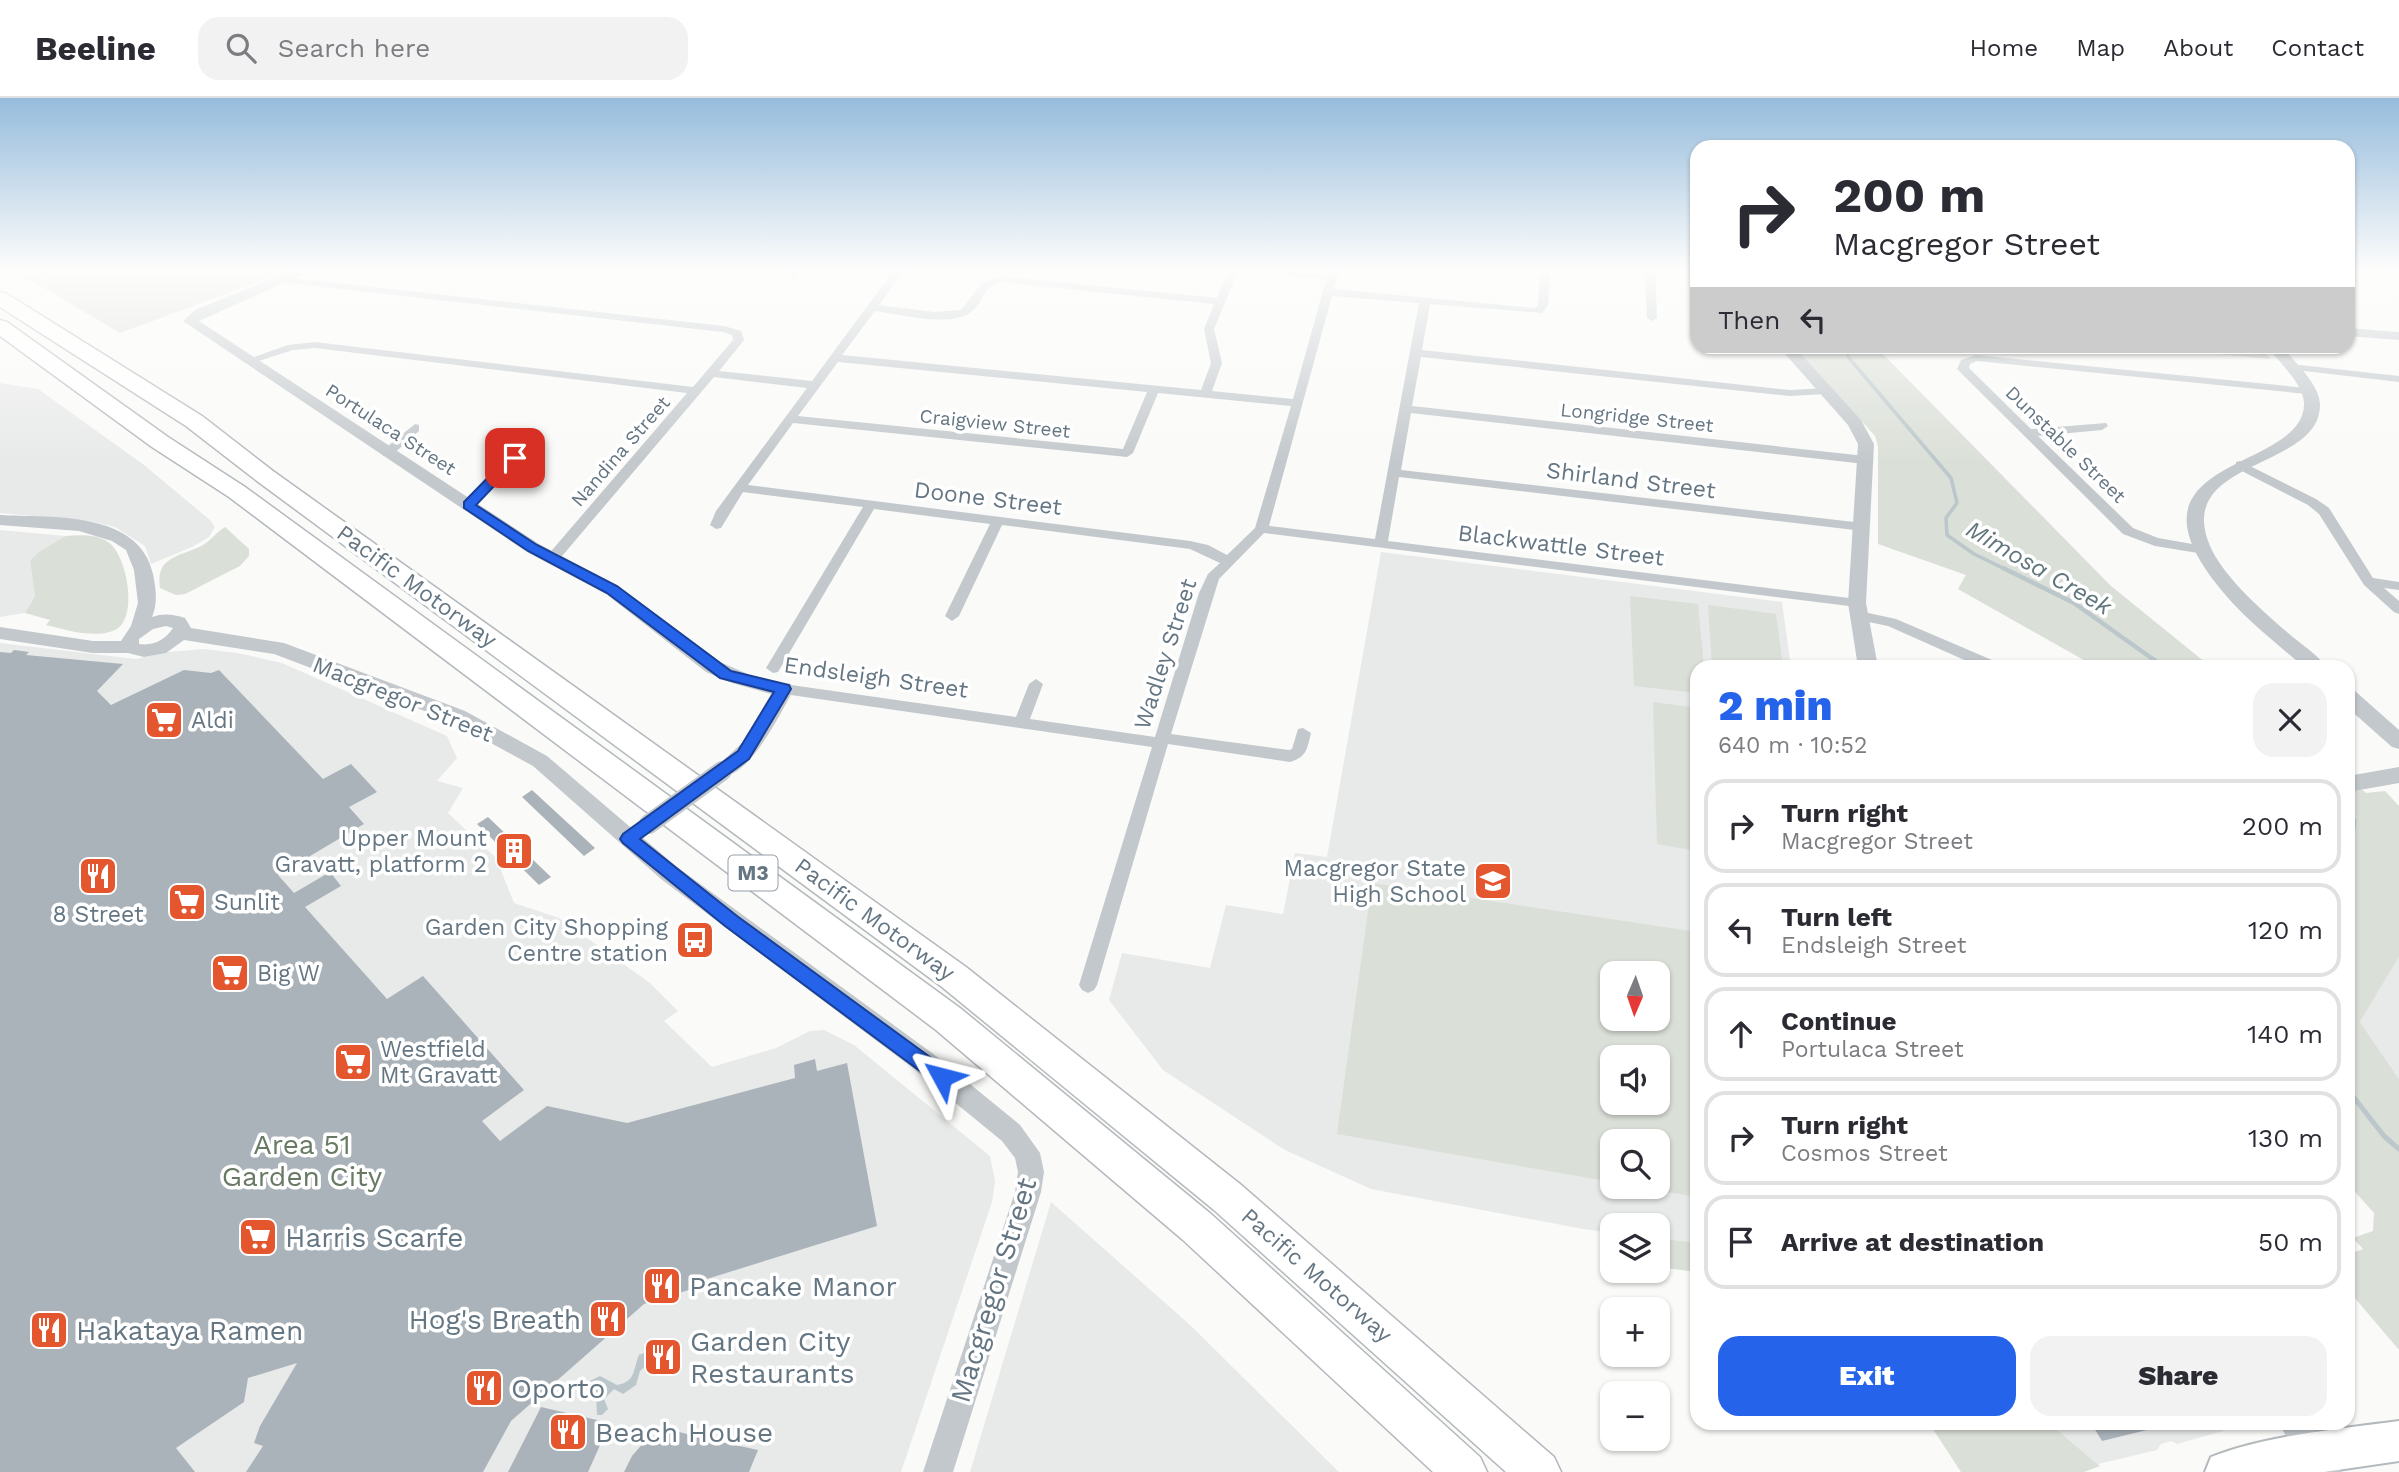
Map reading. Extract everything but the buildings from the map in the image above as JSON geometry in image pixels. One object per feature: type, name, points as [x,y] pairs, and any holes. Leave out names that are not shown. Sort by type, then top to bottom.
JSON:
[{"type":"highway","name":"Pacific Motorway","points":[[9,335],[160,442],[237,492],[948,1019],[1197,1227],[1465,1472]]},
{"type":"highway","name":"Pacific Motorway","points":[[62,335],[194,421],[265,476],[954,977],[1227,1197],[1539,1472]]},
{"type":"highway","points":[[2227,1472],[2311,1449],[2399,1441]]},
{"type":"street","name":"Portulaca Street","points":[[208,335],[552,559],[612,590]]},
{"type":"street","name":"Nandina Street","points":[[552,559],[739,340],[738,335]]},
{"type":"street","points":[[716,525],[851,335]]},
{"type":"street","points":[[1205,394],[1216,368],[1208,335]]},
{"type":"street","name":"Wadley Street","points":[[1088,985],[1206,593],[1213,577],[1261,529],[1316,335]]},
{"type":"street","points":[[1381,544],[1419,335]]},
{"type":"street","points":[[249,361],[292,347],[315,345],[696,391]]},
{"type":"street","points":[[1416,353],[1790,393],[1825,391]]},
{"type":"street","points":[[1792,354],[1862,432],[1866,444],[1858,609],[1867,660]]},
{"type":"street","points":[[834,358],[1296,403]]},
{"type":"street","name":"Dunstable Street","points":[[2204,550],[2155,542],[2129,531],[1963,369],[1965,362],[1976,358],[2306,391]]},
{"type":"street","points":[[2287,359],[2399,379]]},
{"type":"street","points":[[2287,359],[2312,405],[2307,428],[2290,441],[2219,477],[2201,499],[2197,524],[2204,550],[2222,579],[2309,660]]},
{"type":"street","points":[[711,373],[814,385]]},
{"type":"street","name":"Craigview Street","points":[[790,419],[1127,453],[1154,390]]},
{"type":"street","name":"Longridge Street","points":[[1406,410],[1865,460]]},
{"type":"street","points":[[2031,433],[2102,426]]},
{"type":"street","points":[[387,453],[415,428]]},
{"type":"street","points":[[468,505],[530,442]]},
{"type":"street","points":[[2240,464],[2324,511],[2369,582],[2399,609]]},
{"type":"street","name":"Shirland Street","points":[[1394,473],[1863,527]]},
{"type":"street","name":"Doone Street","points":[[740,488],[1190,545],[1203,548],[1227,561]]},
{"type":"street","points":[[773,668],[871,504]]},
{"type":"street","points":[[0,520],[87,528],[123,538],[134,547],[140,559],[153,614]]},
{"type":"street","points":[[951,616],[998,521]]},
{"type":"street","name":"Blackwattle Street","points":[[1261,529],[1858,609],[1978,660]]},
{"type":"street","points":[[2369,582],[2399,586]]},
{"type":"street","name":"Endsleigh Street","points":[[612,590],[726,675],[753,684],[1021,723],[1290,755],[1299,752],[1303,733]]},
{"type":"street","points":[[153,614],[178,622],[182,628],[181,633],[163,646]]},
{"type":"street","points":[[135,636],[153,614]]},
{"type":"street","name":"Macgregor Street","points":[[0,633],[113,649],[135,636],[147,651],[163,646],[172,648],[229,641]]},
{"type":"street","name":"Macgregor Street","points":[[181,633],[277,648],[435,707],[481,728],[540,761],[639,831],[731,921],[923,1061],[1011,1133],[1027,1153],[1031,1172],[1028,1192],[937,1472]]},
{"type":"street","points":[[1021,723],[1036,684]]},
{"type":"street","points":[[639,831],[722,771],[750,747],[784,689]]},
{"type":"street","points":[[2355,702],[2399,742]]},
{"type":"street","points":[[2355,783],[2399,775]]},
{"type":"shaded area","points":[[1801,354],[1883,354],[2111,586],[2202,660],[2084,660],[1958,589],[1966,575],[1878,544],[1878,447],[1875,436]]},
{"type":"shaded area","points":[[2218,354],[2267,354],[2270,359]]},
{"type":"shaded area","points":[[0,383],[38,389],[144,465],[210,520],[215,527],[209,537],[151,564],[145,546],[115,527],[94,522],[0,513]]},
{"type":"shaded area","points":[[225,527],[249,549],[249,556],[240,566],[185,594],[176,595],[160,588],[159,577],[165,563],[203,545]]},
{"type":"shaded area","points":[[0,530],[66,536],[30,561],[35,596],[25,613],[0,617]]},
{"type":"shaded area","points":[[66,536],[103,539],[115,549],[125,572],[128,600],[127,613],[122,624],[115,630],[99,634],[71,631],[46,625],[50,620],[25,613],[35,596],[30,561],[39,552]]},
{"type":"shaded area","name":"Macgregor State High School","points":[[1381,552],[1782,602],[1790,660],[1690,660],[1690,1242],[1670,1240],[1670,1213],[1600,1213],[1600,1231],[1371,1189],[1285,1150],[1163,1070],[1109,1000],[1122,953],[1210,968],[1226,905],[1283,914],[1295,853],[1327,857]]},
{"type":"shaded area","points":[[1630,596],[1698,604],[1703,660],[1690,660],[1690,692],[1634,686]]},
{"type":"shaded area","points":[[1708,605],[1776,614],[1782,660],[1712,660]]},
{"type":"shaded area","name":"Westfield Mt Gravatt","points":[[0,643],[136,659],[168,652],[203,649],[238,653],[282,663],[447,736],[457,758],[437,781],[463,788],[448,813],[496,858],[514,903],[559,918],[650,983],[678,1011],[664,1021],[712,1067],[776,1048],[810,1031],[824,1030],[854,1045],[990,1156],[995,1181],[992,1202],[901,1472],[0,1472]]},
{"type":"shaded area","points":[[1653,702],[1690,707],[1690,850],[1657,844]]},
{"type":"shaded area","points":[[2355,784],[2366,793],[2385,791],[2399,806],[2399,957],[2360,1022],[2399,1079],[2399,1350],[2355,1298],[2355,1252],[2363,1249],[2355,1237],[2373,1231],[2374,1213],[2355,1192]]},
{"type":"shaded area","points":[[1372,883],[1690,931],[1690,1196],[1670,1192],[1670,1129],[1600,1129],[1600,1180],[1337,1134]]},
{"type":"shaded area","points":[[2399,957],[2399,1079],[2360,1022]]},
{"type":"shaded area","points":[[1051,1202],[1189,1324],[1339,1472],[970,1472]]},
{"type":"shaded area","points":[[1670,1240],[1690,1242],[1690,1271],[1670,1269]]},
{"type":"shaded area","points":[[651,1350],[653,1360],[640,1371],[636,1385],[623,1394],[614,1389],[604,1399],[608,1409],[602,1415],[597,1415],[596,1392],[588,1382],[600,1376],[617,1385],[628,1381],[639,1355]]},
{"type":"shaded area","points":[[1934,1430],[2057,1430],[2100,1466],[2084,1472],[1961,1472]]},
{"type":"shaded area","points":[[2057,1430],[2224,1430],[2177,1444],[2171,1441],[2161,1444],[2157,1450],[2098,1464]]},
{"type":"waterway","name":"Mimosa Creek","points":[[1847,354],[1951,478],[1957,503],[1946,518],[1947,535],[1974,554],[2007,570]]},
{"type":"waterway","name":"Mimosa Creek","points":[[2003,568],[2074,603],[2154,660]]},
{"type":"waterway","name":"Mimosa Creek","points":[[2355,1099],[2384,1136],[2399,1149]]},
{"type":"place","name":"Aldi","points":[[164,720]]},
{"type":"place","name":"Upper Mount Gravatt, platform 2","points":[[514,851]]},
{"type":"place","name":"8 Street","points":[[98,876]]},
{"type":"place","name":"Macgregor State High School","points":[[1493,881]]},
{"type":"place","name":"Sunlit","points":[[187,902]]},
{"type":"place","name":"Garden City Shopping Centre station","points":[[695,940]]},
{"type":"place","name":"Big W","points":[[230,973]]},
{"type":"place","name":"Westfield Mt Gravatt","points":[[353,1062]]},
{"type":"place","name":"Harris Scarfe","points":[[258,1237]]},
{"type":"place","name":"Pancake Manor","points":[[662,1286]]},
{"type":"place","name":"Hog's Breath","points":[[608,1319]]},
{"type":"place","name":"Hakataya Ramen","points":[[49,1330]]},
{"type":"place","name":"Garden City Restaurants","points":[[663,1357]]},
{"type":"place","name":"Oporto","points":[[484,1388]]},
{"type":"place","name":"Beach House","points":[[568,1432]]},
{"type":"route","points":[[515,458],[468,505],[533,548],[612,590],[726,675],[753,684],[784,689],[743,755],[629,839],[731,921],[942,1077]]},
{"type":"park label","name":"Area 51 Garden City","points":[[302,1160]]}]
